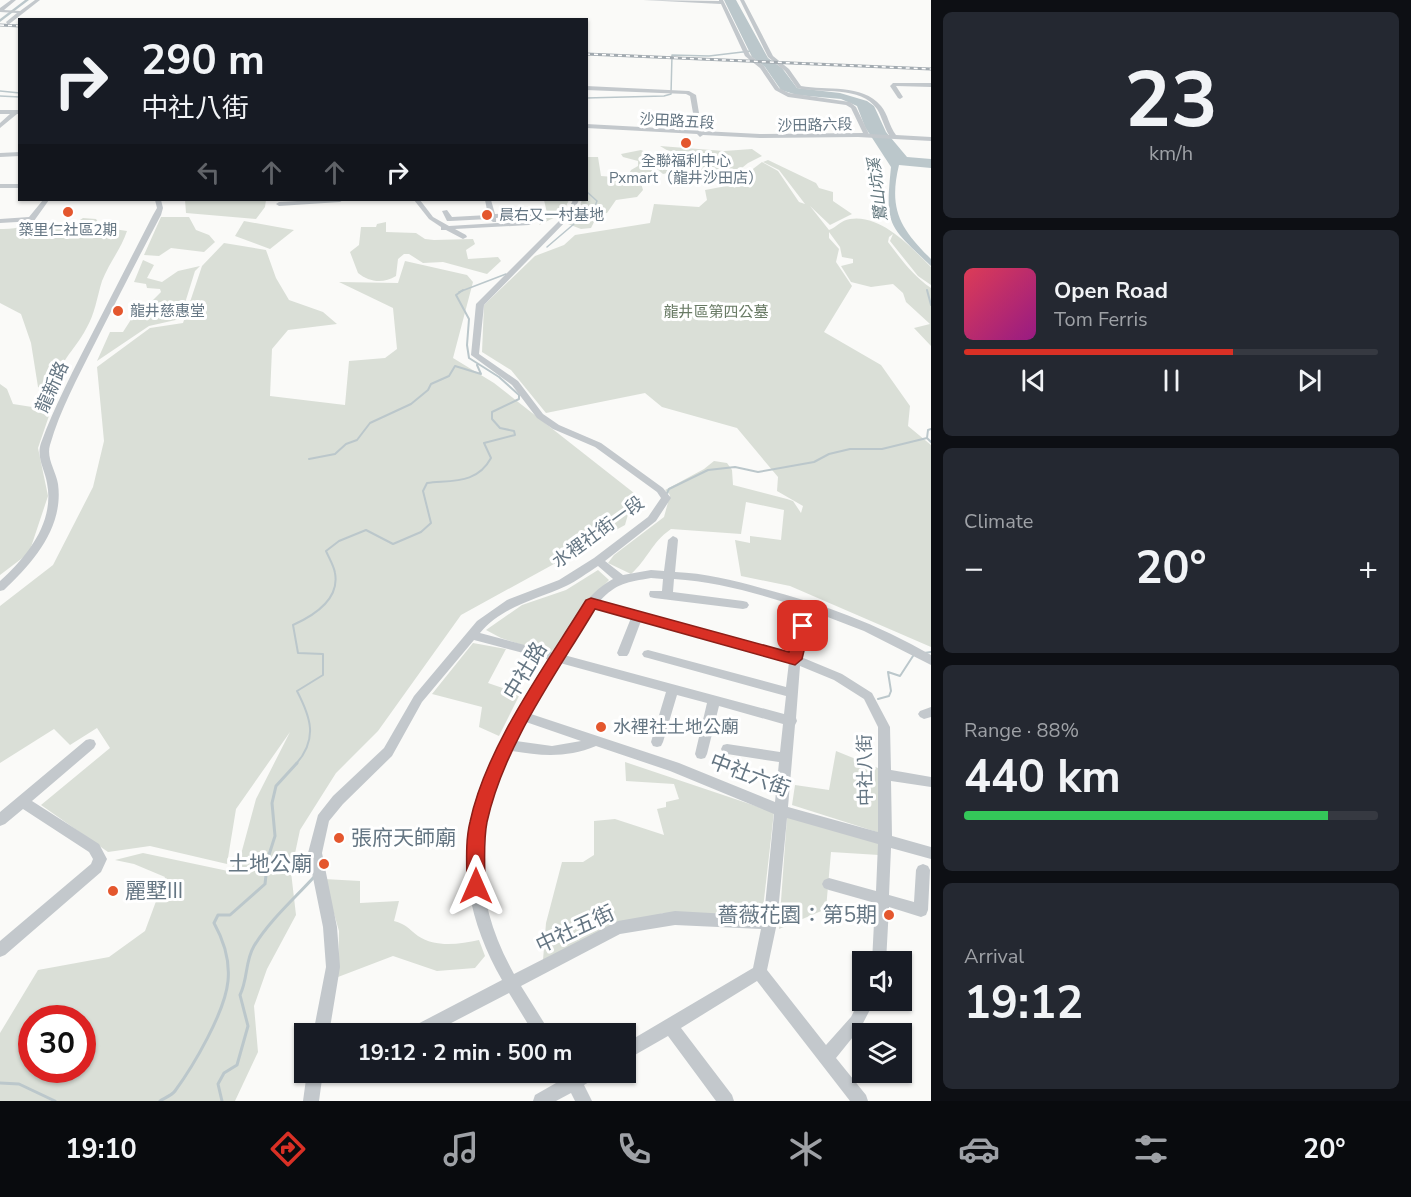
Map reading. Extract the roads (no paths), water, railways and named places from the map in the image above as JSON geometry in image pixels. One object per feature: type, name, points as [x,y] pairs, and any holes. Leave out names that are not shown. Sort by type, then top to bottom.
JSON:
[{"type":"street","points":[[1,11],[14,0]]},
{"type":"street","points":[[8,22],[38,0]]},
{"type":"street","points":[[645,0],[721,1],[749,57],[762,67],[777,89],[789,96],[848,103],[853,106],[868,136]]},
{"type":"street","points":[[742,0],[771,57],[801,88],[849,93],[873,102],[892,137],[931,140]]},
{"type":"street","points":[[1,11],[18,12]]},
{"type":"street","points":[[900,97],[893,86],[895,84],[931,85]]},
{"type":"street","points":[[588,88],[693,95],[700,134]]},
{"type":"street","points":[[0,113],[17,113]]},
{"type":"street","points":[[0,126],[17,113]]},
{"type":"street","name":"沙田路五段","points":[[588,128],[700,134]]},
{"type":"street","name":"沙田路五段","points":[[588,128],[761,137]]},
{"type":"street","points":[[631,132],[660,131]]},
{"type":"street","name":"沙田路六段","points":[[761,137],[892,137]]},
{"type":"street","points":[[0,154],[18,154]]},
{"type":"street","points":[[0,186],[18,186]]},
{"type":"street","points":[[0,221],[31,219],[45,201]]},
{"type":"street","name":"龍新路","points":[[0,587],[30,558],[47,528],[54,491],[43,455],[44,447],[63,398],[157,215],[160,208],[158,201]]},
{"type":"street","points":[[279,204],[330,201]]},
{"type":"street","points":[[418,201],[431,218],[444,228],[463,237]]},
{"type":"street","points":[[488,201],[495,225]]},
{"type":"street","name":"水裡社街一段","points":[[323,1023],[333,967],[330,927],[315,854],[323,819],[338,800],[388,752],[418,699],[481,624],[511,603],[563,583],[598,561],[660,511],[665,494],[598,445],[556,427],[540,416],[515,383],[502,372],[481,361],[474,350],[480,304],[569,215],[576,201]]},
{"type":"street","points":[[445,211],[450,219],[533,214]]},
{"type":"street","points":[[444,228],[530,223]]},
{"type":"street","points":[[667,596],[673,540]]},
{"type":"street","points":[[598,561],[621,579],[668,575],[756,589],[808,605],[890,638],[931,661]]},
{"type":"street","name":"中社路","points":[[536,1023],[511,984],[483,921],[476,886],[478,823],[491,780],[522,716],[591,603],[621,579]]},
{"type":"street","points":[[654,594],[742,605]]},
{"type":"street","name":"中社八街","points":[[591,603],[795,659],[838,677],[868,696],[884,727],[885,841],[880,951]]},
{"type":"street","points":[[636,1046],[759,972],[770,923],[795,659],[808,605]]},
{"type":"street","points":[[623,653],[637,616]]},
{"type":"street","points":[[473,635],[790,721]]},
{"type":"street","points":[[648,654],[793,693]]},
{"type":"street","points":[[657,742],[673,689]]},
{"type":"street","points":[[700,754],[714,700]]},
{"type":"street","name":"中社六街","points":[[522,716],[674,767],[779,810],[931,854]]},
{"type":"street","points":[[508,745],[554,753],[578,749],[594,741]]},
{"type":"street","points":[[0,820],[90,744]]},
{"type":"street","points":[[727,749],[786,758]]},
{"type":"street","points":[[884,774],[931,782]]},
{"type":"street","points":[[0,950],[96,868],[100,859],[94,848],[23,802]]},
{"type":"street","points":[[829,884],[921,910],[922,870]]},
{"type":"street","name":"中社五街","points":[[434,1023],[618,928],[675,918],[770,923]]},
{"type":"street","points":[[759,972],[860,1101]]},
{"type":"street","points":[[826,1057],[856,1022],[862,1011]]},
{"type":"street","points":[[671,1027],[726,1101]]},
{"type":"street","points":[[311,1101],[313,1083]]},
{"type":"street","points":[[541,1101],[564,1083]]},
{"type":"street","points":[[574,1083],[584,1101]]},
{"type":"waterway","points":[[0,21],[27,0]]},
{"type":"waterway","points":[[588,98],[671,94],[672,55],[709,56],[751,51]]},
{"type":"waterway","points":[[0,91],[18,93]]},
{"type":"waterway","points":[[0,96],[18,97]]},
{"type":"waterway","points":[[547,247],[595,206],[597,201],[588,193]]},
{"type":"waterway","points":[[462,291],[506,274]]},
{"type":"waterway","points":[[927,290],[931,305]]},
{"type":"waterway","points":[[296,764],[303,755],[310,737],[309,719],[297,691],[323,675],[323,654],[298,653],[293,625],[316,612],[329,599],[333,591],[335,573],[326,551],[339,541],[366,530],[393,544],[421,532],[431,523],[423,491],[427,483],[455,481],[471,477],[479,472],[491,458],[484,443],[515,435],[514,431],[500,428],[492,419],[492,412],[519,399],[519,395],[499,377],[469,358],[467,345],[469,319],[456,295],[462,291]]},
{"type":"waterway","points":[[309,459],[335,454],[346,444],[357,440],[370,423],[411,404],[428,390],[431,384],[449,376],[455,366],[481,374],[477,365]]},
{"type":"waterway","points":[[927,438],[928,430],[931,429]]},
{"type":"waterway","points":[[667,493],[669,489],[708,470],[735,467],[758,472],[814,462],[829,454],[850,449],[882,449],[927,438]]},
{"type":"waterway","points":[[927,438],[931,442]]},
{"type":"waterway","points":[[924,653],[931,652]]},
{"type":"waterway","points":[[878,699],[889,696],[891,691],[888,672],[900,676],[913,656]]},
{"type":"waterway","points":[[160,1101],[174,1092],[183,1080],[215,1023],[226,994],[228,966],[221,937],[214,923],[218,915],[230,915],[265,884],[268,858],[275,836],[272,803],[276,786],[297,763]]},
{"type":"waterway","points":[[222,1101],[218,1084],[224,1073],[237,1065],[248,1026],[240,995],[251,952],[267,927],[314,877]]},
{"type":"waterway","points":[[0,1083],[19,1084],[55,1101]]},
{"type":"railway","points":[[0,25],[18,26]]},
{"type":"railway","points":[[588,54],[931,69]]},
{"type":"place","name":"全聯福利中心 Pxmart（龍井沙田店）","points":[[686,143]]},
{"type":"place","name":"築里仁社區2期","points":[[68,212]]},
{"type":"place","name":"晨右又一村基地","points":[[487,215]]},
{"type":"place","name":"龍井慈惠堂","points":[[118,311]]},
{"type":"place","name":"水裡社土地公廟","points":[[601,727]]},
{"type":"place","name":"張府天師廟","points":[[339,838]]},
{"type":"place","name":"土地公廟","points":[[324,864]]},
{"type":"place","name":"麗墅III","points":[[113,891]]},
{"type":"place","name":"薔薇花園：第5期","points":[[889,915]]},
{"type":"water label","name":"鷺山坑溪","points":[[877,190]]},
{"type":"park label","name":"龍井區第四公墓","points":[[716,312]]}]
